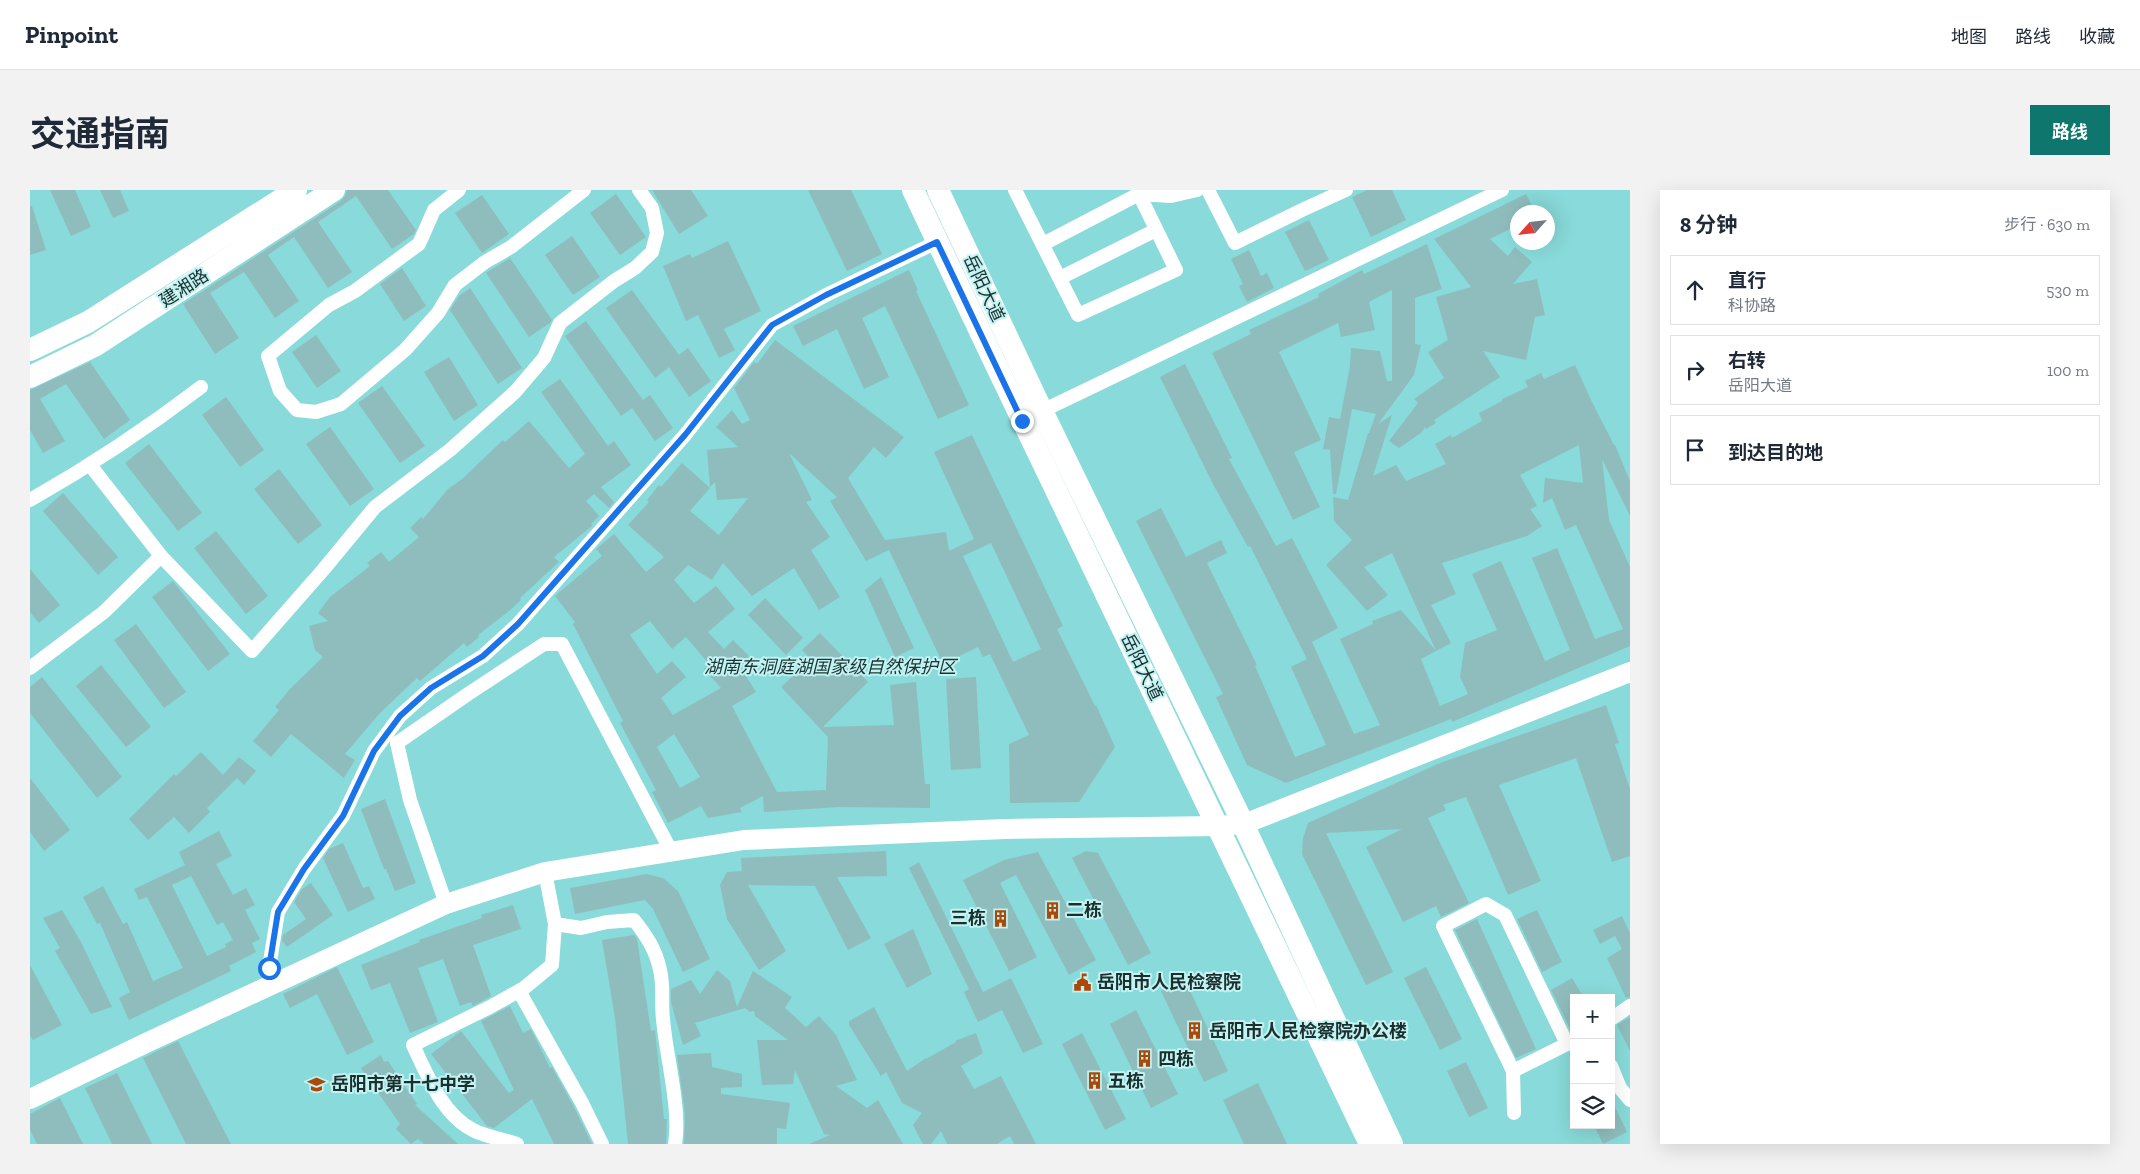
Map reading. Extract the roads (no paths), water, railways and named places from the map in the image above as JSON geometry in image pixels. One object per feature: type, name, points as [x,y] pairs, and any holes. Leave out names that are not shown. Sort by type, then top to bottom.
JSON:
[{"type":"main road","name":"建湘路","points":[[30,350],[88,322],[296,190]]},
{"type":"main road","name":"建湘路","points":[[30,376],[96,345],[334,190]]},
{"type":"main road","name":"岳阳大道","points":[[913,190],[1370,1144]]},
{"type":"main road","name":"岳阳大道","points":[[938,190],[1042,411],[1241,819],[1392,1144]]},
{"type":"street","points":[[459,190],[434,210],[419,244],[355,291],[329,305],[268,356],[280,392],[297,410],[316,412],[341,404],[406,350],[438,313],[455,285],[532,231],[584,190]]},
{"type":"street","points":[[90,465],[161,556],[252,651],[375,507],[450,450],[515,392],[544,358],[560,324],[635,268],[652,252],[657,233],[652,208],[639,190]]},
{"type":"street","points":[[1015,190],[1078,315],[1176,270],[1139,192]]},
{"type":"street","points":[[1042,244],[1139,192],[1171,196],[1197,190]]},
{"type":"street","points":[[1208,190],[1235,244],[1346,190]]},
{"type":"street","points":[[1042,411],[1502,190]]},
{"type":"street","points":[[1060,278],[1156,230]]},
{"type":"street","points":[[269,968],[278,912],[304,869],[343,816],[374,751],[400,716],[431,688],[483,656],[518,624],[685,435],[772,325],[826,295],[937,242]]},
{"type":"street","points":[[30,500],[90,465],[161,418],[201,387]]},
{"type":"street","points":[[30,668],[104,612],[161,556]]},
{"type":"street","points":[[446,904],[410,800],[397,743],[544,644],[562,644],[671,851]]},
{"type":"street","points":[[1241,819],[1630,657]]},
{"type":"street","points":[[30,1099],[226,1005],[446,904],[545,872],[754,839],[1005,829],[1219,826],[1630,672]]},
{"type":"street","points":[[517,1144],[473,1130],[454,1117],[431,1082],[413,1045],[519,991],[552,965],[555,924],[545,872]]},
{"type":"street","points":[[1513,1072],[1570,1042],[1505,916],[1486,904],[1443,926],[1513,1072],[1514,1113]]},
{"type":"street","points":[[555,924],[581,928],[607,922],[634,920],[650,940],[660,971],[663,1020],[677,1134],[675,1144]]},
{"type":"street","points":[[519,991],[582,1103],[602,1144]]},
{"type":"street","points":[[1615,1016],[1630,1006]]},
{"type":"street","points":[[1615,1076],[1620,1088],[1630,1100]]},
{"type":"place","name":"二栋","points":[[1052,910]]},
{"type":"place","name":"三栋","points":[[1000,918]]},
{"type":"place","name":"岳阳市人民检察院","points":[[1083,982]]},
{"type":"place","name":"岳阳市人民检察院办公楼","points":[[1195,1031]]},
{"type":"place","name":"四栋","points":[[1144,1059]]},
{"type":"place","name":"五栋","points":[[1094,1081]]},
{"type":"place","name":"岳阳市第十七中学","points":[[317,1084]]},
{"type":"park label","name":"湖南东洞庭湖国家级自然保护区","points":[[830,667]]}]
